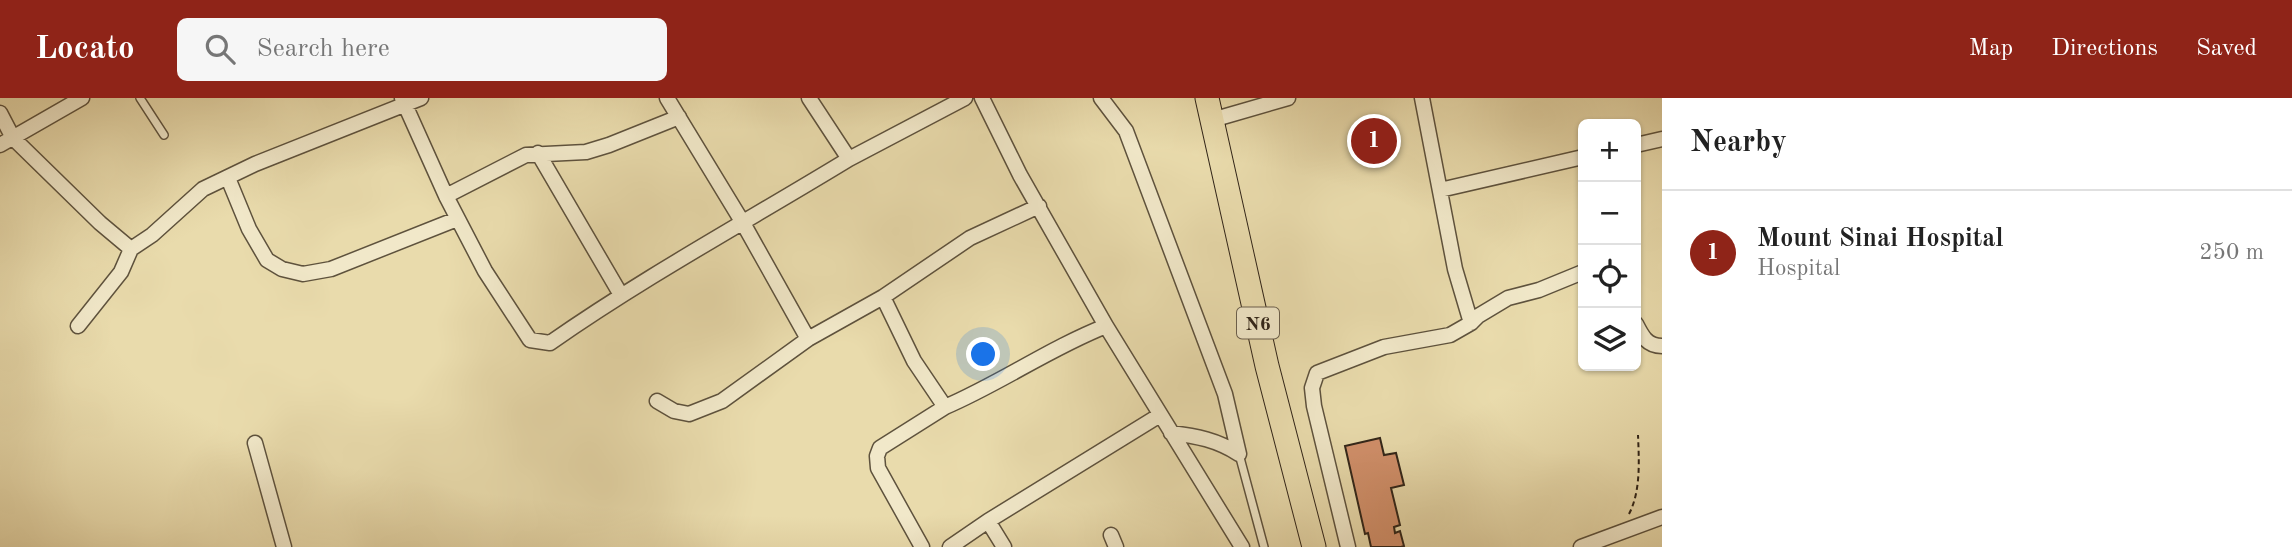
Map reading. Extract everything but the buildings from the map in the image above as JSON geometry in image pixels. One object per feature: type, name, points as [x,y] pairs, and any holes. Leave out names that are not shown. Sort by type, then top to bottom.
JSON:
[{"type":"main road","name":"N6","points":[[1210,109],[1267,366],[1314,547]]},
{"type":"street","points":[[7,141],[82,98]]},
{"type":"street","points":[[78,326],[121,272],[131,249],[152,235],[203,189],[255,164],[403,102],[421,98]]},
{"type":"street","points":[[667,98],[743,223],[808,339]]},
{"type":"street","points":[[809,98],[849,159]]},
{"type":"street","points":[[403,102],[457,219],[485,271],[530,340],[550,343],[662,268],[849,159],[965,98]]},
{"type":"street","points":[[982,98],[1020,175],[1106,326],[1242,547]]},
{"type":"street","points":[[1101,98],[1126,131],[1225,394],[1239,454]]},
{"type":"street","points":[[1210,109],[1288,98]]},
{"type":"street","points":[[1422,98],[1455,269],[1471,323]]},
{"type":"street","points":[[0,113],[7,141],[131,249]]},
{"type":"street","points":[[446,196],[526,155],[586,152],[678,117]]},
{"type":"street","points":[[1641,144],[1662,139]]},
{"type":"street","points":[[538,153],[621,295]]},
{"type":"street","points":[[1440,190],[1578,158]]},
{"type":"street","points":[[228,178],[249,229],[267,260],[282,269],[303,274],[331,269],[457,219]]},
{"type":"street","points":[[657,401],[674,411],[689,414],[722,401],[808,339],[883,296],[970,238],[1039,206]]},
{"type":"street","points":[[1348,547],[1313,401],[1312,388],[1317,373],[1384,347],[1450,335],[1508,298],[1539,290],[1578,274]]},
{"type":"street","points":[[883,296],[914,361],[945,407]]},
{"type":"street","points":[[922,547],[878,468],[877,456],[880,448],[945,407],[984,390],[1009,372],[1073,339],[1106,326]]},
{"type":"street","points":[[1641,332],[1651,345],[1662,346]]},
{"type":"street","points":[[950,547],[1160,415]]},
{"type":"street","points":[[1171,433],[1205,437],[1222,443],[1239,454]]},
{"type":"street","points":[[255,443],[284,547]]},
{"type":"street","points":[[1581,547],[1662,517]]},
{"type":"street","points":[[988,521],[1004,547]]},
{"type":"lane","points":[[140,98],[164,135]]},
{"type":"lane","points":[[1239,454],[1264,547]]},
{"type":"path","points":[[1614,535],[1633,506],[1637,483],[1638,435]]},
{"type":"place","name":"Mount Sinai Hospital","points":[[1374,141]]}]
